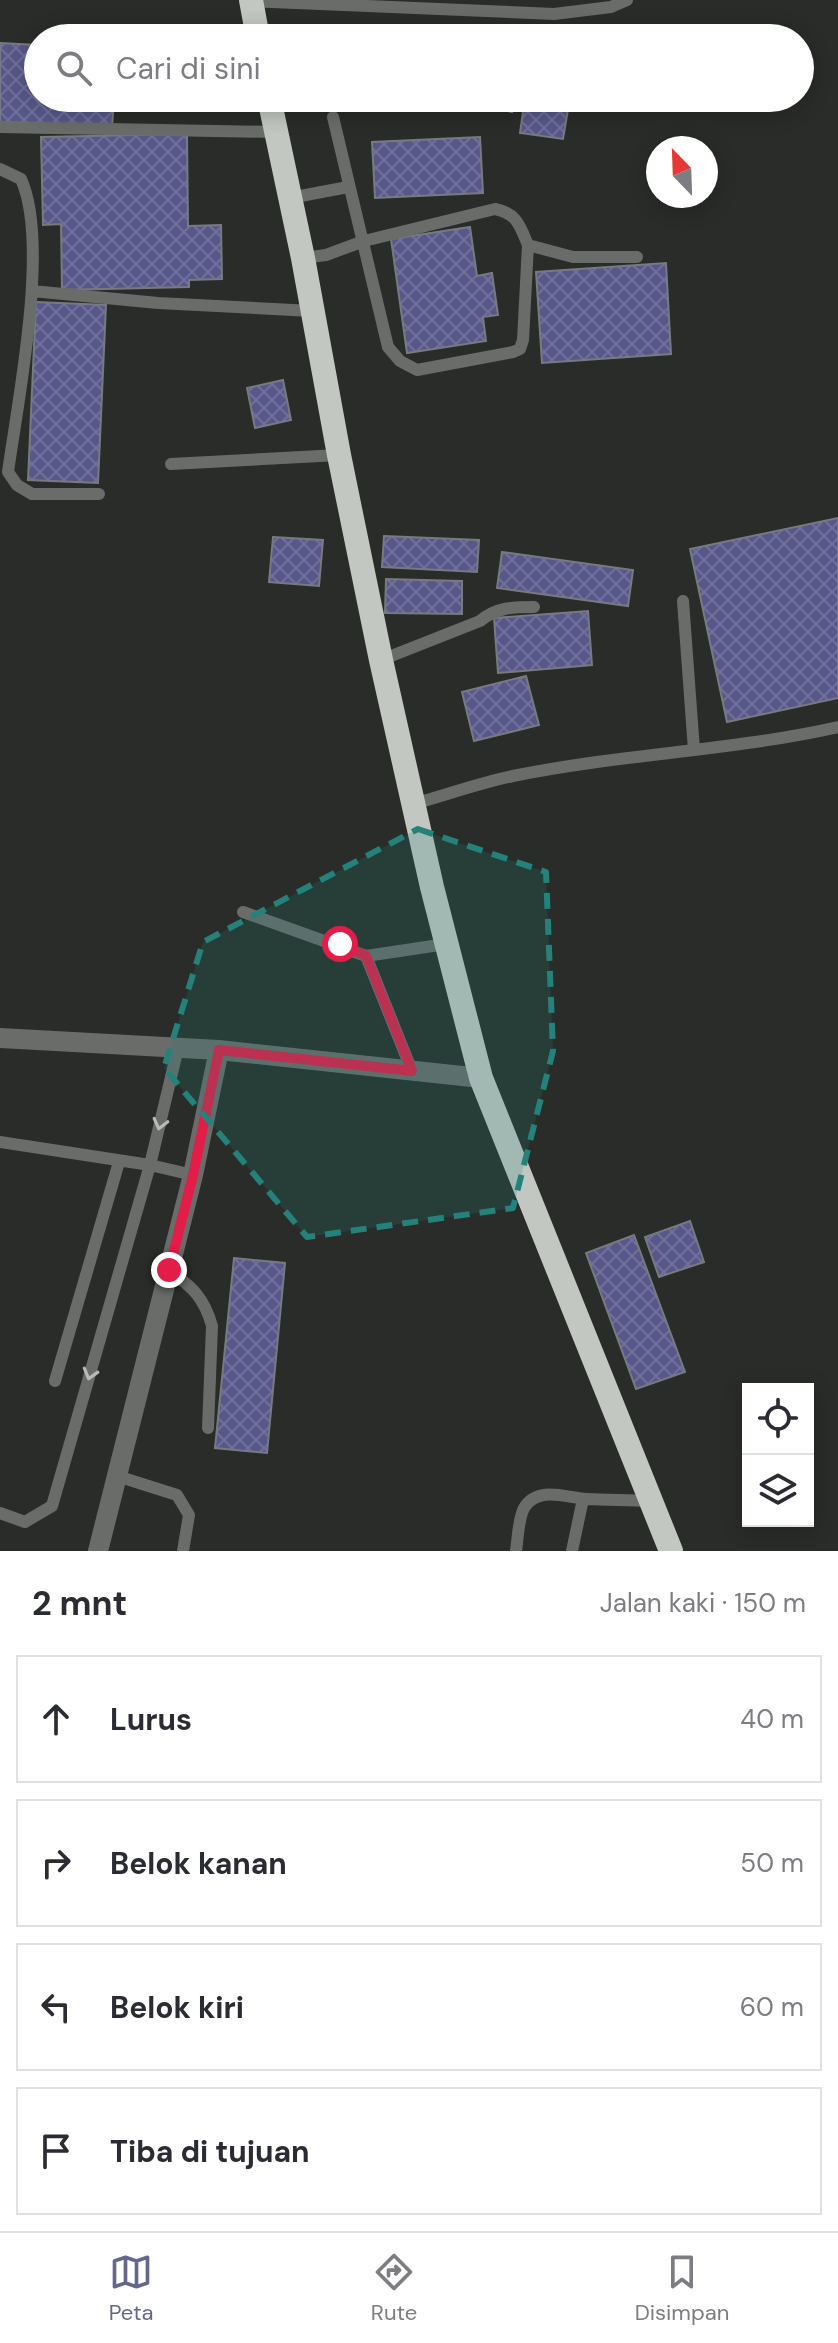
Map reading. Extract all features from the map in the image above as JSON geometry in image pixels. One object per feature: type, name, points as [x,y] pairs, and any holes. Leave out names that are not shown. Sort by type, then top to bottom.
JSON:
[{"type":"highway","points":[[251,1],[255,24]]},
{"type":"highway","points":[[271,112],[381,660],[446,944],[481,1078],[671,1551]]},
{"type":"street","points":[[0,1038],[219,1050],[481,1078]]},
{"type":"street","points":[[98,1551],[193,1175],[219,1050]]},
{"type":"lane","points":[[251,1],[554,14],[611,7],[627,0]]},
{"type":"lane","points":[[303,258],[326,255],[364,241],[495,209],[508,211],[517,218],[528,245],[520,349],[417,370],[400,361],[388,347],[364,241],[348,187],[333,117]]},
{"type":"lane","points":[[0,127],[275,132]]},
{"type":"lane","points":[[0,169],[21,179],[28,193],[31,231],[32,291],[8,472],[17,485],[32,494],[99,494]]},
{"type":"lane","points":[[290,198],[348,187]]},
{"type":"lane","points":[[528,245],[573,257],[637,257]]},
{"type":"lane","points":[[32,291],[158,303],[312,311]]},
{"type":"lane","points":[[171,464],[339,455]]},
{"type":"lane","points":[[683,601],[694,750]]},
{"type":"lane","points":[[381,660],[480,621],[491,612],[507,607],[534,607]]},
{"type":"lane","points":[[413,804],[511,776],[725,748],[838,727]]},
{"type":"lane","points":[[243,912],[366,956],[446,944]]},
{"type":"lane","points":[[366,956],[412,1071]]},
{"type":"lane","points":[[0,1513],[25,1522],[52,1506],[150,1165],[178,1048]]},
{"type":"lane","points":[[0,1142],[150,1165],[193,1175]]},
{"type":"lane","points":[[55,1381],[119,1162]]},
{"type":"lane","points":[[169,1270],[195,1289],[212,1326],[208,1428]]},
{"type":"lane","points":[[117,1476],[177,1495],[189,1515],[183,1551]]},
{"type":"lane","points":[[516,1551],[523,1510],[531,1500],[541,1495],[649,1501]]},
{"type":"lane","points":[[572,1551],[583,1499]]},
{"type":"highlighted area","points":[[418,829],[546,872],[553,1051],[513,1208],[307,1237],[164,1068],[203,942]]},
{"type":"building","points":[[0,43],[24,44],[24,112],[113,112],[112,128],[0,122]]},
{"type":"building","points":[[523,112],[568,112],[563,139],[520,133]]},
{"type":"building","points":[[187,134],[188,226],[221,225],[222,279],[189,280],[189,287],[62,290],[61,224],[43,225],[41,137]]},
{"type":"building","points":[[480,137],[483,193],[375,198],[372,142]]},
{"type":"building","points":[[470,227],[477,276],[492,273],[498,315],[483,317],[486,341],[407,353],[391,239]]},
{"type":"building","points":[[666,263],[671,354],[542,363],[536,272]]},
{"type":"building","points":[[36,302],[106,305],[98,483],[28,480]]},
{"type":"building","points":[[283,380],[291,420],[255,428],[247,388]]},
{"type":"building","points":[[838,518],[838,698],[727,722],[690,549]]},
{"type":"building","points":[[384,536],[479,540],[477,572],[382,567]]},
{"type":"building","points":[[273,537],[323,540],[319,586],[269,582]]},
{"type":"building","points":[[502,552],[633,570],[628,606],[497,588]]},
{"type":"building","points":[[386,579],[462,581],[462,614],[385,613]]},
{"type":"building","points":[[588,611],[592,665],[498,673],[494,618]]},
{"type":"building","points":[[526,676],[539,725],[474,741],[462,692]]},
{"type":"building","points":[[690,1221],[704,1262],[659,1277],[645,1237]]},
{"type":"building","points":[[634,1235],[685,1372],[636,1389],[586,1253]]},
{"type":"building","points":[[234,1258],[285,1263],[267,1453],[215,1448]]},
{"type":"route","points":[[169,1270],[219,1050],[412,1071],[366,956],[340,944]]}]
